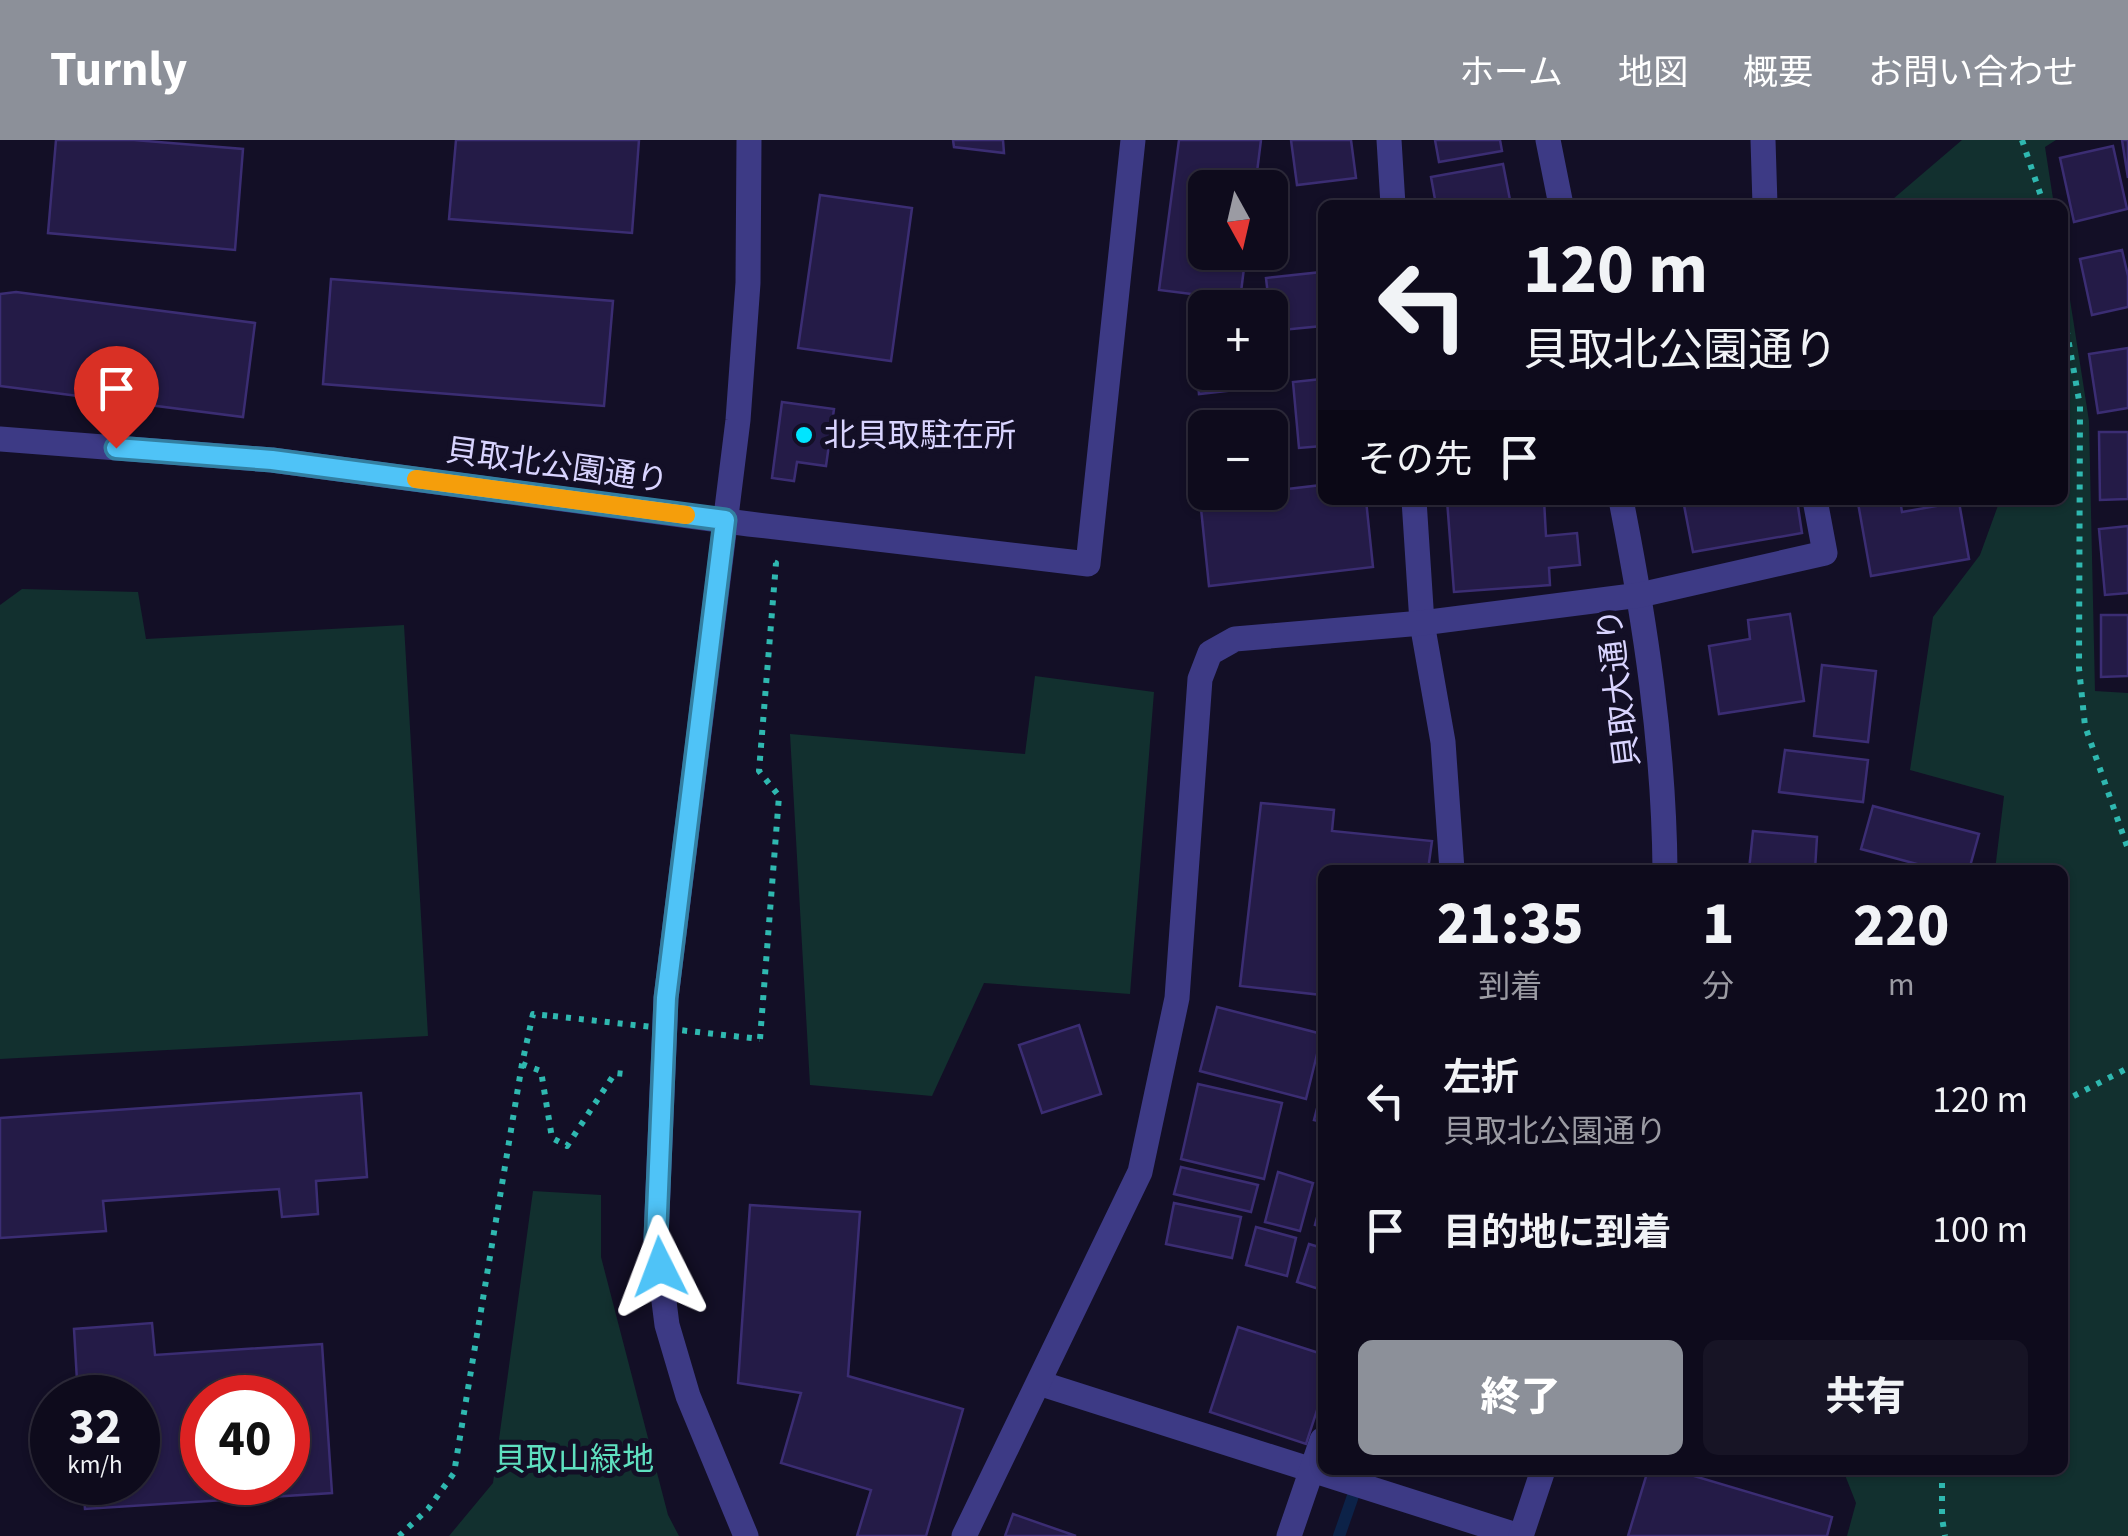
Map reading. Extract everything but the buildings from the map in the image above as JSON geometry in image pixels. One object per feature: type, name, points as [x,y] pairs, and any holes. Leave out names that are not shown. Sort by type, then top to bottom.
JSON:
[{"type":"street","points":[[746,1536],[688,1396],[667,1324],[656,1238],[666,998],[737,522],[738,420],[748,283],[749,140]]},
{"type":"street","name":"貝取北公園通り","points":[[0,438],[272,460],[1088,564],[1133,140]]},
{"type":"street","points":[[1389,140],[1393,200]]},
{"type":"street","points":[[1548,140],[1560,200]]},
{"type":"street","points":[[1763,140],[1765,200]]},
{"type":"street","points":[[1414,505],[1422,623],[1442,742],[1452,865]]},
{"type":"street","name":"貝取大通り","points":[[1622,505],[1640,595],[1664,807],[1665,865]]},
{"type":"street","points":[[964,1536],[1140,1172],[1178,998],[1200,678],[1210,654],[1235,639],[1422,623],[1640,595],[1824,553],[1816,505]]},
{"type":"street","points":[[1039,1383],[1318,1472]]},
{"type":"street","points":[[1290,1536],[1320,1475]]},
{"type":"street","points":[[1327,1475],[1520,1536],[1541,1475]]},
{"type":"path","points":[[2022,140],[2042,200]]},
{"type":"path","points":[[2068,338],[2080,406],[2079,668],[2085,726],[2128,849]]},
{"type":"path","points":[[399,1536],[428,1510],[454,1473],[533,1014],[760,1038],[779,796],[759,771],[776,563],[750,556],[737,522]]},
{"type":"path","points":[[522,1064],[542,1071],[552,1138],[567,1146],[615,1073],[624,1074]]},
{"type":"path","points":[[2068,1099],[2128,1068]]},
{"type":"path","points":[[1942,1475],[1945,1536]]},
{"type":"green space","points":[[1962,140],[2056,140],[2045,147],[2053,200],[1892,200]]},
{"type":"green space","points":[[2068,287],[2089,421],[2095,691],[2128,693],[2128,1536],[1847,1536],[1856,1503],[1845,1475],[2068,1475],[2068,865],[1996,865],[2004,796],[1910,770],[1933,617],[1980,555],[1998,505],[2068,505]]},
{"type":"green space","points":[[22,589],[138,592],[146,639],[404,625],[428,1036],[0,1059],[0,605]]},
{"type":"green space","points":[[1035,676],[1154,692],[1130,994],[984,983],[932,1096],[810,1085],[790,734],[1025,754]]},
{"type":"green space","name":"貝取山緑地","points":[[533,1191],[601,1195],[601,1257],[668,1515],[679,1536],[449,1536],[493,1483]]},
{"type":"waterway","points":[[1339,1536],[1360,1475]]},
{"type":"slow traffic","points":[[416,479],[686,515]]},
{"type":"place","name":"北貝取駐在所","points":[[804,435]]},
{"type":"route","points":[[116,448],[272,460],[725,520],[666,998],[656,1238],[660,1267]]}]
